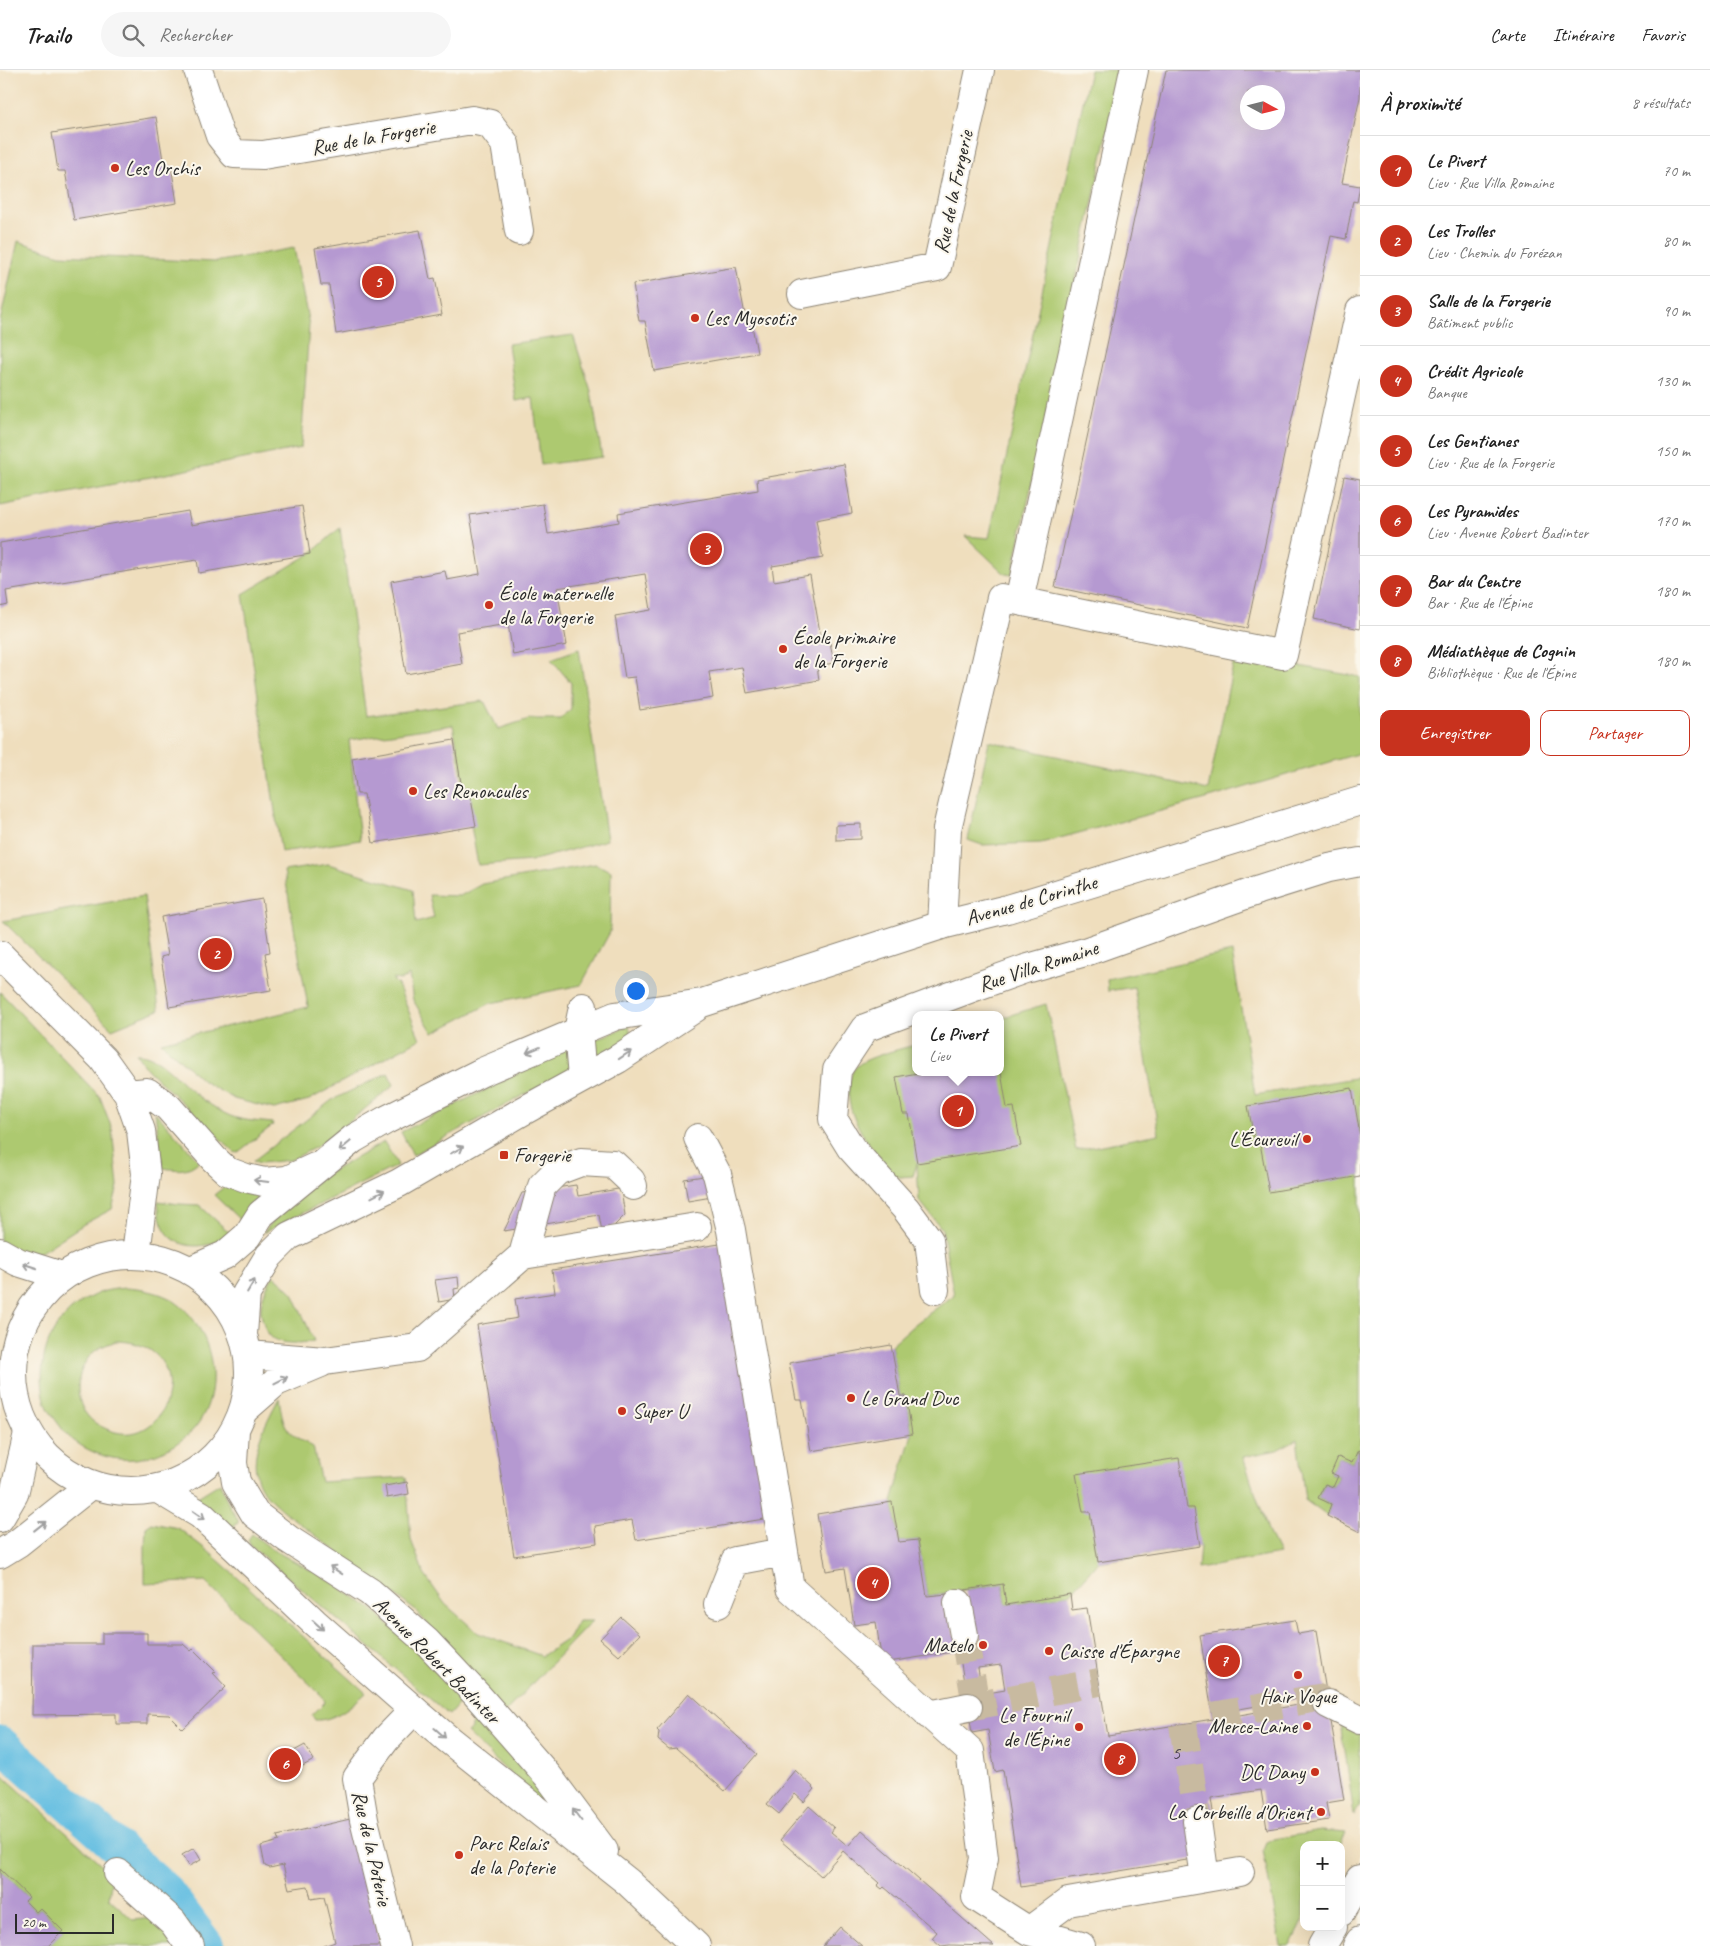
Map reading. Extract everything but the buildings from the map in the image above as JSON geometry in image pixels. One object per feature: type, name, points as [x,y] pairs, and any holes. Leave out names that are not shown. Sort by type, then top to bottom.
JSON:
[{"type":"main road","name":"Rue de la Forgerie","points":[[198,70],[220,136],[234,154],[263,155],[472,120],[490,124],[505,144],[519,231]]},
{"type":"main road","name":"Rue de la Forgerie","points":[[802,294],[937,267],[980,70]]},
{"type":"main road","points":[[1019,602],[1134,70]]},
{"type":"main road","points":[[942,925],[948,830],[1002,598],[1283,655],[1360,311]]},
{"type":"main road","name":"Avenue de Corinthe","points":[[702,1003],[942,925],[1007,909],[1360,801]]},
{"type":"main road","name":"Rue Villa Romaine","points":[[935,1290],[929,1240],[906,1209],[850,1148],[833,1119],[837,1070],[865,1028],[990,982],[1085,952],[1259,890],[1329,868],[1360,862]]},
{"type":"main road","points":[[0,955],[103,1059],[128,1094],[141,1131],[146,1174],[136,1254]]},
{"type":"main road","points":[[191,1270],[225,1255],[247,1236],[261,1214],[353,1139],[386,1120],[482,1072],[580,1019],[615,1016],[702,1003]]},
{"type":"main road","name":"Avenue Robert Badinter","points":[[628,1882],[548,1776],[477,1695],[427,1642],[370,1592],[288,1539],[255,1514],[236,1482],[233,1463],[239,1420],[249,1383],[246,1344],[246,1294],[269,1256],[289,1236],[399,1183],[618,1059],[702,1003]]},
{"type":"main road","points":[[580,1019],[582,1078]]},
{"type":"main road","points":[[128,1094],[146,1092],[168,1107],[227,1171],[246,1178],[264,1182],[287,1180],[324,1164]]},
{"type":"main road","points":[[698,1138],[717,1174],[731,1230],[790,1588],[970,1751],[984,1858],[976,1896],[1029,1931],[1080,1946]]},
{"type":"main road","points":[[523,1255],[542,1186],[557,1171],[581,1162],[613,1164],[631,1181],[633,1186]]},
{"type":"main road","points":[[325,1361],[246,1344],[231,1308],[213,1287],[191,1270],[164,1258],[136,1254],[97,1259],[62,1276],[40,1295],[25,1319],[15,1346],[12,1376],[16,1406],[28,1433],[45,1456],[66,1474],[91,1486],[123,1492],[158,1489],[189,1477],[215,1457],[239,1420],[276,1382],[325,1361],[417,1348],[523,1255],[697,1227]]},
{"type":"main road","points":[[0,1252],[18,1262],[62,1276]]},
{"type":"main road","points":[[0,1320],[15,1346]]},
{"type":"main road","points":[[0,1518],[14,1494],[28,1433]]},
{"type":"main road","points":[[0,1554],[18,1543],[91,1486]]},
{"type":"main road","name":"Avenue Robert Badinter","points":[[158,1489],[201,1515],[314,1622],[448,1740],[628,1882],[691,1944]]},
{"type":"main road","points":[[718,1604],[735,1561],[784,1552]]},
{"type":"main road","points":[[958,1603],[964,1635]]},
{"type":"main road","points":[[1328,1704],[1360,1720]]},
{"type":"main road","points":[[929,1715],[968,1707]]},
{"type":"main road","name":"Rue de la Poterie","points":[[395,1946],[364,1820],[356,1778],[386,1739],[414,1710]]},
{"type":"main road","points":[[1197,1821],[1205,1878]]},
{"type":"main road","points":[[1029,1931],[1068,1902],[1240,1872]]},
{"type":"main road","points":[[118,1873],[172,1922],[190,1946]]},
{"type":"main road","points":[[1345,1905],[1360,1878]]},
{"type":"main road","points":[[1322,1946],[1330,1931]]},
{"type":"main road","points":[[1357,1946],[1360,1941]]},
{"type":"green space","points":[[1090,70],[1121,70],[1012,575],[1005,574],[965,536],[989,538]]},
{"type":"green space","points":[[18,241],[60,255],[215,262],[294,248],[309,325],[301,448],[0,506],[0,322]]},
{"type":"green space","points":[[573,335],[591,391],[602,457],[541,465],[533,398],[516,401],[508,344]]},
{"type":"green space","points":[[340,528],[366,716],[484,701],[498,729],[529,719],[560,719],[571,709],[571,683],[551,659],[579,649],[607,840],[531,861],[478,865],[453,725],[349,740],[360,840],[281,852],[243,594],[310,554]]},
{"type":"green space","points":[[1234,660],[1292,672],[1294,665],[1360,677],[1360,753],[1206,799],[1041,843],[982,845],[968,840],[989,741],[1208,790]]},
{"type":"green space","points":[[328,864],[413,890],[416,923],[434,918],[429,895],[460,896],[482,884],[595,864],[611,871],[610,932],[581,985],[491,1003],[433,1033],[413,1000],[409,975],[401,980],[392,979],[398,985],[420,1039],[309,1100],[274,1109],[234,1099],[203,1081],[161,1042],[308,1007],[284,871]]},
{"type":"green space","points":[[144,896],[159,1010],[112,1029],[3,921]]},
{"type":"green space","points":[[1232,952],[1255,1095],[1360,1077],[1360,1451],[1358,1450],[1352,1463],[1338,1457],[1331,1473],[1338,1476],[1333,1487],[1325,1484],[1318,1498],[1331,1504],[1327,1516],[1305,1500],[1297,1439],[1277,1450],[1243,1457],[1270,1536],[1279,1554],[1198,1569],[1200,1546],[1098,1562],[1070,1594],[1006,1605],[1003,1584],[927,1596],[918,1540],[899,1542],[892,1502],[912,1434],[906,1396],[900,1396],[891,1345],[915,1324],[954,1295],[942,1229],[919,1200],[917,1164],[913,1176],[900,1177],[892,1174],[869,1144],[851,1110],[849,1086],[851,1077],[855,1068],[866,1060],[912,1046],[912,1076],[1004,1076],[1004,1017],[1046,1004],[1076,1150],[1159,1134],[1134,987],[1108,991],[1107,979]]},
{"type":"green space","points":[[0,992],[100,1097],[112,1129],[118,1186],[112,1209],[84,1224],[41,1252],[20,1255],[0,1244]]},
{"type":"green space","points":[[629,1026],[632,1038],[586,1063],[582,1045]]},
{"type":"green space","points":[[569,1048],[574,1068],[413,1155],[401,1132]]},
{"type":"green space","points":[[136,1054],[145,1055],[161,1063],[191,1091],[229,1116],[272,1123],[273,1125],[237,1153],[234,1152],[148,1070]]},
{"type":"green space","points":[[388,1073],[394,1085],[316,1147],[291,1160],[261,1163],[253,1161],[332,1100]]},
{"type":"green space","points":[[155,1112],[199,1161],[195,1165],[186,1169],[163,1168]]},
{"type":"green space","points":[[384,1142],[398,1165],[263,1233],[285,1207],[324,1176]]},
{"type":"green space","points":[[229,1183],[264,1194],[240,1220],[214,1195]]},
{"type":"green space","points":[[158,1201],[199,1205],[230,1233],[224,1238],[208,1245],[190,1246],[182,1244],[174,1240],[165,1230],[160,1218]]},
{"type":"green space","points":[[274,1275],[293,1293],[314,1341],[285,1343],[269,1335],[263,1321],[261,1307],[266,1290]]},
{"type":"green space","points":[[125,1288],[158,1294],[169,1298],[184,1309],[197,1324],[205,1341],[211,1360],[212,1379],[210,1399],[203,1416],[191,1432],[161,1452],[144,1458],[132,1459],[120,1459],[102,1455],[83,1447],[71,1439],[48,1408],[44,1397],[42,1380],[42,1369],[49,1340],[54,1330],[69,1312],[88,1298],[102,1292]],"holes":[[[116,1341],[143,1346],[159,1359],[167,1376],[168,1395],[161,1413],[148,1426],[131,1433],[109,1430],[100,1426],[87,1415],[79,1399],[79,1381],[84,1364],[97,1349]]]},
{"type":"green space","points":[[279,1398],[282,1417],[287,1428],[291,1433],[313,1447],[321,1482],[406,1477],[411,1540],[424,1574],[445,1604],[478,1633],[542,1656],[569,1638],[578,1621],[592,1621],[505,1712],[416,1611],[282,1510],[265,1493],[258,1482],[256,1457],[262,1432]]},
{"type":"green space","points":[[220,1483],[228,1503],[238,1520],[238,1523],[232,1527],[196,1498]]},
{"type":"green space","points":[[152,1523],[178,1528],[208,1551],[366,1693],[336,1715],[322,1720],[315,1720],[312,1715],[325,1702],[323,1697],[205,1581],[145,1584],[146,1527]]},
{"type":"green space","points":[[252,1534],[273,1550],[329,1580],[372,1609],[421,1655],[462,1700],[449,1715],[250,1545],[248,1540]]},
{"type":"green space","points":[[472,1714],[557,1806],[550,1812],[467,1733],[472,1729]]},
{"type":"green space","points":[[1341,1722],[1360,1733],[1360,1805],[1354,1816]]},
{"type":"green space","points":[[0,1773],[112,1874],[109,1898],[133,1920],[152,1918],[181,1946],[48,1946],[63,1930],[40,1908],[36,1912],[25,1901],[29,1897],[0,1869]]},
{"type":"green space","points":[[1321,1831],[1346,1833],[1342,1841],[1300,1841],[1300,1926],[1290,1946],[1281,1946],[1263,1850],[1266,1843],[1274,1839]]},
{"type":"waterway","points":[[0,1743],[166,1891],[207,1946]]},
{"type":"tunnel","points":[[964,1635],[976,1705]]},
{"type":"tunnel","points":[[968,1707],[1099,1682]]},
{"type":"tunnel","points":[[1212,1716],[1318,1698],[1328,1704]]},
{"type":"tunnel","points":[[1183,1724],[1197,1821]]},
{"type":"place","name":"Les Orchis","points":[[115,168]]},
{"type":"place","name":"Les Gentianes","points":[[378,282]]},
{"type":"place","name":"Les Myosotis","points":[[695,318]]},
{"type":"place","name":"Salle de la Forgerie","points":[[706,549]]},
{"type":"place","name":"École maternelle de la Forgerie","points":[[489,605]]},
{"type":"place","name":"École primaire de la Forgerie","points":[[783,649]]},
{"type":"place","name":"Les Renoncules","points":[[413,791]]},
{"type":"place","name":"Les Trolles","points":[[216,954]]},
{"type":"place","name":"Le Pivert","points":[[958,1111]]},
{"type":"place","name":"L'Écureuil","points":[[1307,1139]]},
{"type":"place","name":"Forgerie","points":[[504,1155]]},
{"type":"place","name":"Le Grand Duc","points":[[851,1398]]},
{"type":"place","name":"Super U","points":[[622,1411]]},
{"type":"place","name":"Crédit Agricole","points":[[873,1583]]},
{"type":"place","name":"Matelo","points":[[983,1645]]},
{"type":"place","name":"Caisse d'Épargne","points":[[1049,1651]]},
{"type":"place","name":"Bar du Centre","points":[[1224,1661]]},
{"type":"place","name":"Hair Vogue","points":[[1298,1675]]},
{"type":"place","name":"Merce-Laine","points":[[1307,1726]]},
{"type":"place","name":"Le Fournil de l'Épine","points":[[1079,1727]]},
{"type":"place","name":"Médiathèque de Cognin","points":[[1120,1759]]},
{"type":"place","name":"Les Pyramides","points":[[285,1764]]},
{"type":"place","name":"DC Dany","points":[[1315,1772]]},
{"type":"place","name":"La Corbeille d'Orient","points":[[1321,1812]]},
{"type":"place","name":"Parc Relais de la Poterie","points":[[459,1855]]}]
